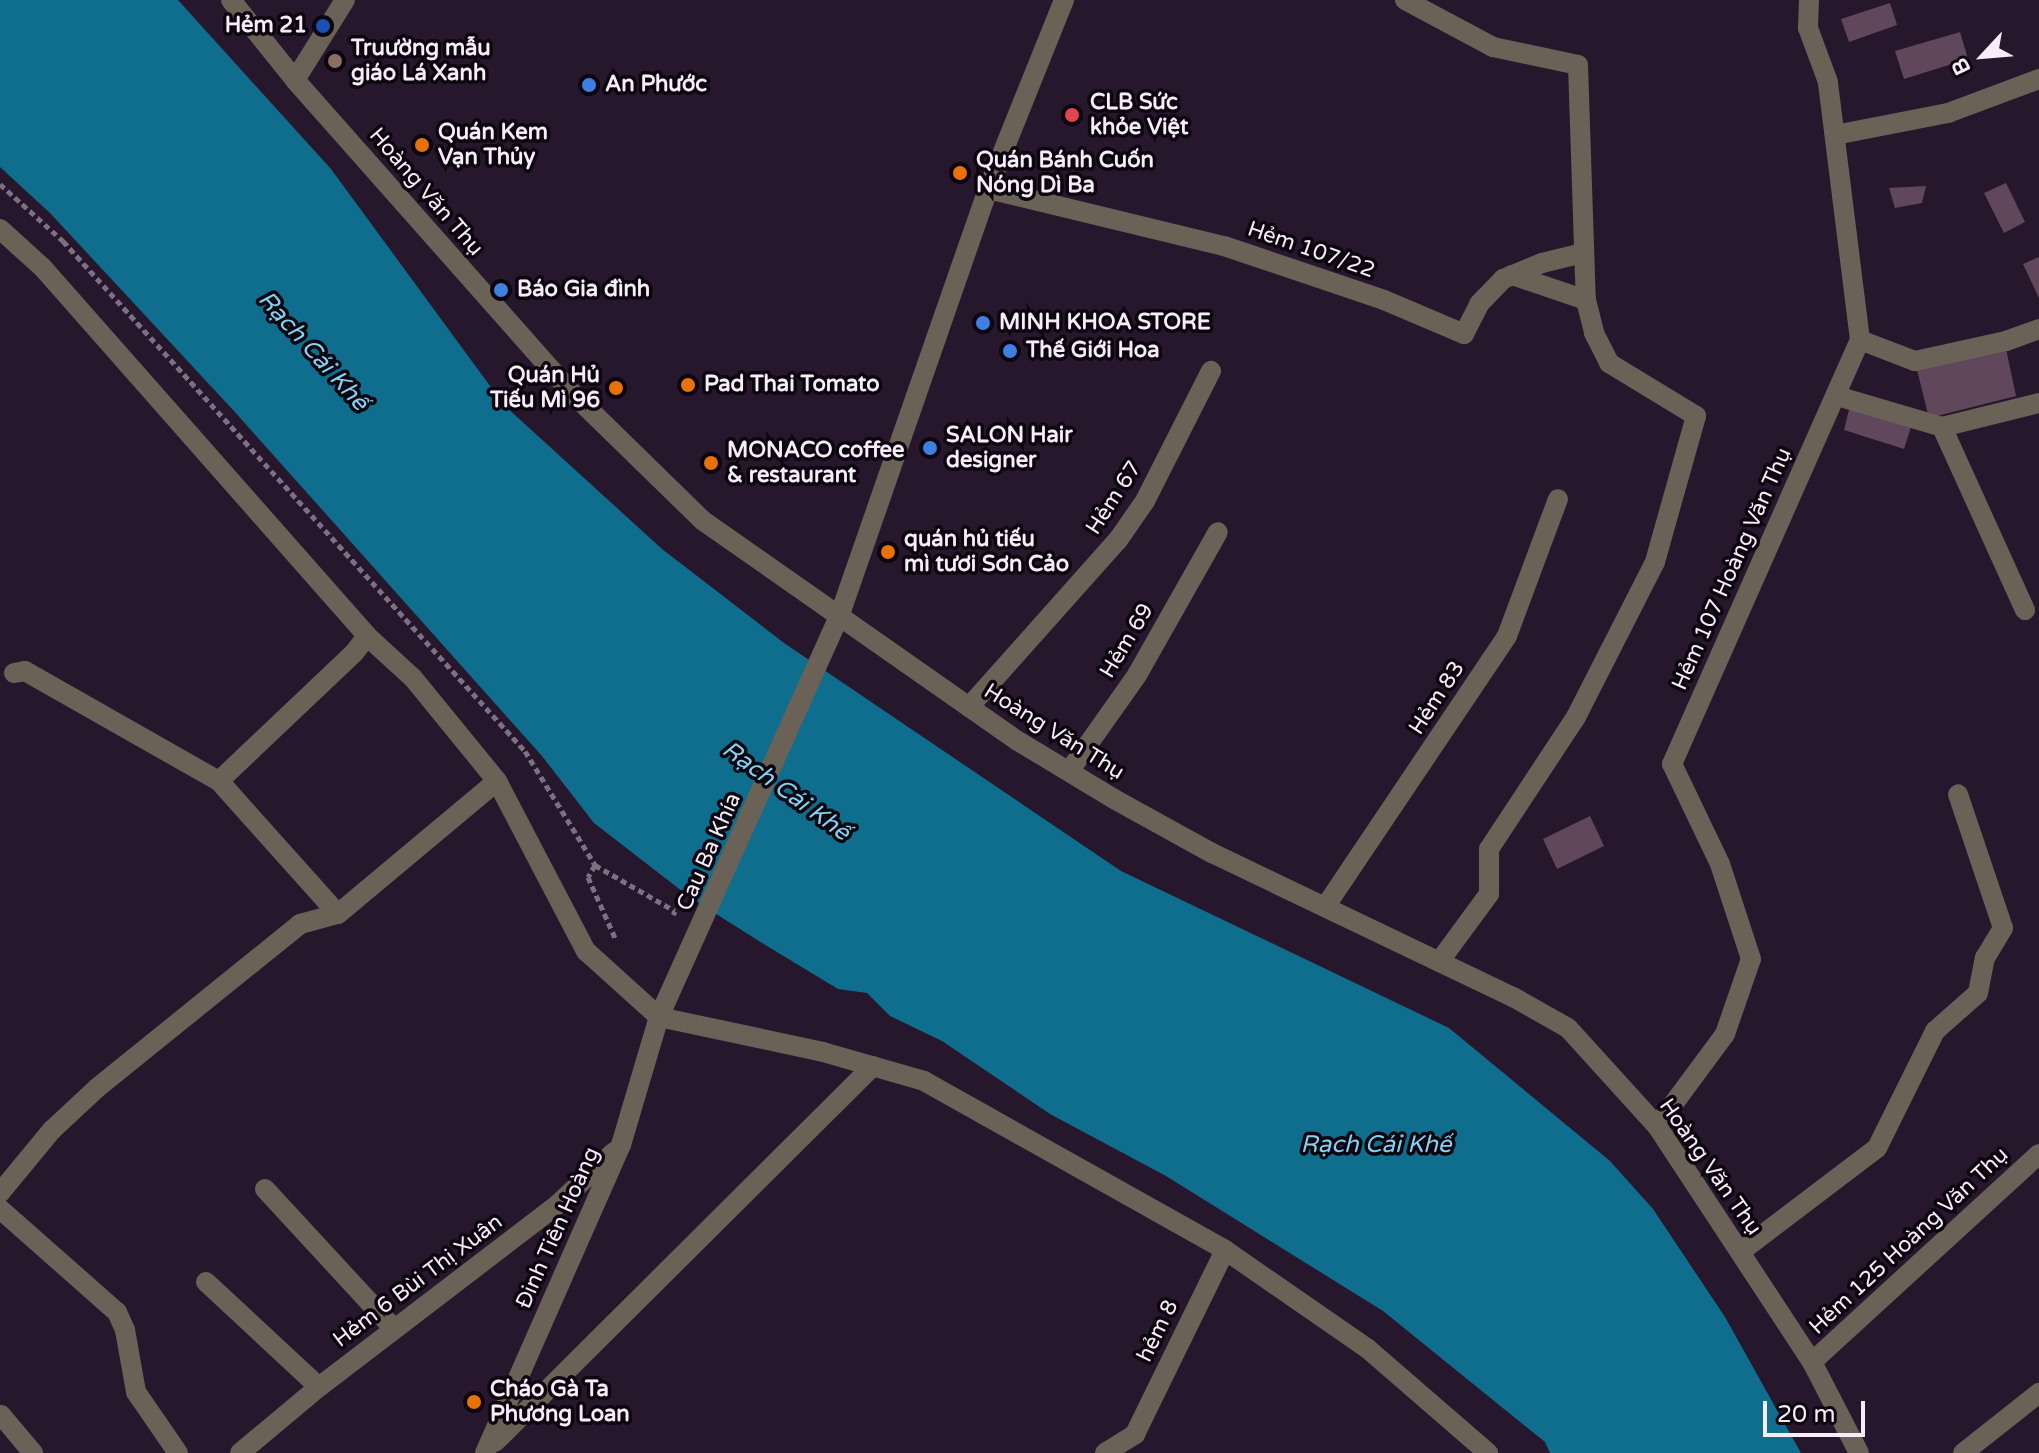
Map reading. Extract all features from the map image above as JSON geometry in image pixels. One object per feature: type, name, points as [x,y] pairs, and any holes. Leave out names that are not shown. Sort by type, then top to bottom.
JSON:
[{"type":"street","name":"Hoàng Văn Thụ","points":[[231,0],[295,80],[580,401],[702,520],[836,625],[1018,741],[1212,853],[1568,1028],[1657,1126],[1812,1362],[1859,1453]]},
{"type":"street","points":[[295,80],[345,0]]},
{"type":"street","name":"Cau Ba Khía","points":[[659,1017],[701,931],[836,625],[988,189],[1064,0]]},
{"type":"street","points":[[1405,0],[1493,47],[1578,65],[1583,253],[1586,300],[1594,333],[1609,363],[1696,416],[1655,562],[1576,717],[1489,849],[1489,894],[1439,962]]},
{"type":"street","name":"Hẻm 107 Hoàng Văn Thụ","points":[[1657,1126],[1725,1034],[1751,959],[1720,864],[1672,764],[1860,340],[1828,82],[1808,28],[1809,0]]},
{"type":"street","points":[[1835,135],[1948,113],[2039,79]]},
{"type":"street","name":"Hẻm 107/22","points":[[988,189],[1224,246],[1384,300],[1464,334],[1479,304],[1503,279],[1542,263],[1583,253]]},
{"type":"street","points":[[0,229],[43,268],[367,636],[413,678],[497,781],[518,814],[586,951],[659,1017],[873,1066],[924,1081],[1225,1250],[1368,1349],[1488,1453]]},
{"type":"street","points":[[1512,275],[1586,300]]},
{"type":"street","points":[[1860,340],[1915,361],[2006,341],[2039,329]]},
{"type":"street","name":"Hẻm 67","points":[[969,707],[1118,540],[1145,501],[1211,371]]},
{"type":"street","points":[[1837,396],[1942,427],[2039,403]]},
{"type":"street","points":[[1942,427],[2025,610]]},
{"type":"street","name":"Hẻm 83","points":[[1325,907],[1507,636],[1558,499]]},
{"type":"street","name":"Hẻm 69","points":[[1070,770],[1137,675],[1218,532]]},
{"type":"street","points":[[219,781],[354,653],[367,636]]},
{"type":"street","points":[[14,673],[25,671],[219,781],[338,914]]},
{"type":"street","points":[[0,1193],[52,1130],[97,1088],[300,924],[338,914],[497,781]]},
{"type":"street","points":[[1740,1252],[1877,1148],[1935,1031],[1978,993],[1985,958],[2003,928],[1958,794]]},
{"type":"street","name":"Đinh Tiên Hoàng","points":[[485,1452],[621,1145],[659,1017]]},
{"type":"street","points":[[485,1452],[873,1066]]},
{"type":"street","name":"Hẻm 6 Bùi Thị Xuân","points":[[240,1453],[319,1387],[558,1204],[621,1145]]},
{"type":"street","name":"Hẻm 125 Hoàng Văn Thụ","points":[[1812,1362],[2039,1154]]},
{"type":"street","points":[[265,1189],[394,1329]]},
{"type":"street","points":[[0,1209],[123,1321],[133,1384],[178,1453]]},
{"type":"street","name":"hẻm 8","points":[[1105,1453],[1135,1434],[1225,1250]]},
{"type":"street","points":[[206,1282],[319,1387]]},
{"type":"street","points":[[1963,1453],[2039,1393]]},
{"type":"street","points":[[1,1415],[33,1453]]},
{"type":"path","points":[[0,184],[74,252],[525,751],[595,865],[675,911],[669,925]]},
{"type":"path","points":[[595,865],[588,877],[619,946]]},
{"type":"water","name":"Rạch Cái Khế","points":[[0,0],[178,0],[331,169],[504,405],[662,549],[784,643],[1121,871],[1449,1028],[1610,1161],[1653,1209],[1725,1317],[1801,1453],[1550,1453],[1545,1442],[1383,1311],[1166,1176],[1050,1114],[942,1041],[890,1016],[867,993],[838,989],[762,943],[691,898],[594,823],[542,756],[234,411],[50,213],[0,167]]},
{"type":"building","points":[[1890,3],[1897,25],[1849,42],[1841,19]]},
{"type":"building","points":[[1960,32],[1968,59],[1904,79],[1895,51]]},
{"type":"building","points":[[2006,183],[2025,222],[2004,233],[1984,193]]},
{"type":"building","points":[[1926,186],[1922,203],[1895,208],[1889,188]]},
{"type":"building","points":[[2039,257],[2039,298],[2023,264]]},
{"type":"building","points":[[2006,349],[2016,396],[1929,418],[1917,370]]},
{"type":"building","points":[[1850,406],[1912,424],[1904,449],[1844,430]]},
{"type":"building","points":[[1590,816],[1604,846],[1557,869],[1543,839]]},
{"type":"place","name":"Hẻm 21","points":[[323,26]]},
{"type":"place","name":"Truường mẫu giáo Lá Xanh","points":[[335,61]]},
{"type":"place","name":"An Phước","points":[[589,85]]},
{"type":"place","name":"CLB Sức khỏe Việt","points":[[1072,115]]},
{"type":"place","name":"Quán Kem Vạn Thủy","points":[[422,145]]},
{"type":"place","name":"Quán Bánh Cuốn Nóng Dì Ba","points":[[960,173]]},
{"type":"place","name":"Báo Gia đình","points":[[501,290]]},
{"type":"place","name":"MINH KHOA STORE","points":[[983,323]]},
{"type":"place","name":"Thế Giới Hoa","points":[[1010,351]]},
{"type":"place","name":"Pad Thai Tomato","points":[[688,385]]},
{"type":"place","name":"Quán Hủ Tiếu Mì 96","points":[[616,388]]},
{"type":"place","name":"SALON Hair designer","points":[[930,448]]},
{"type":"place","name":"MONACO coffee & restaurant","points":[[711,463]]},
{"type":"place","name":"quán hủ tiếu mì tươi Sơn Cảo","points":[[888,552]]},
{"type":"place","name":"Cháo Gà Ta Phương Loan","points":[[474,1402]]}]
